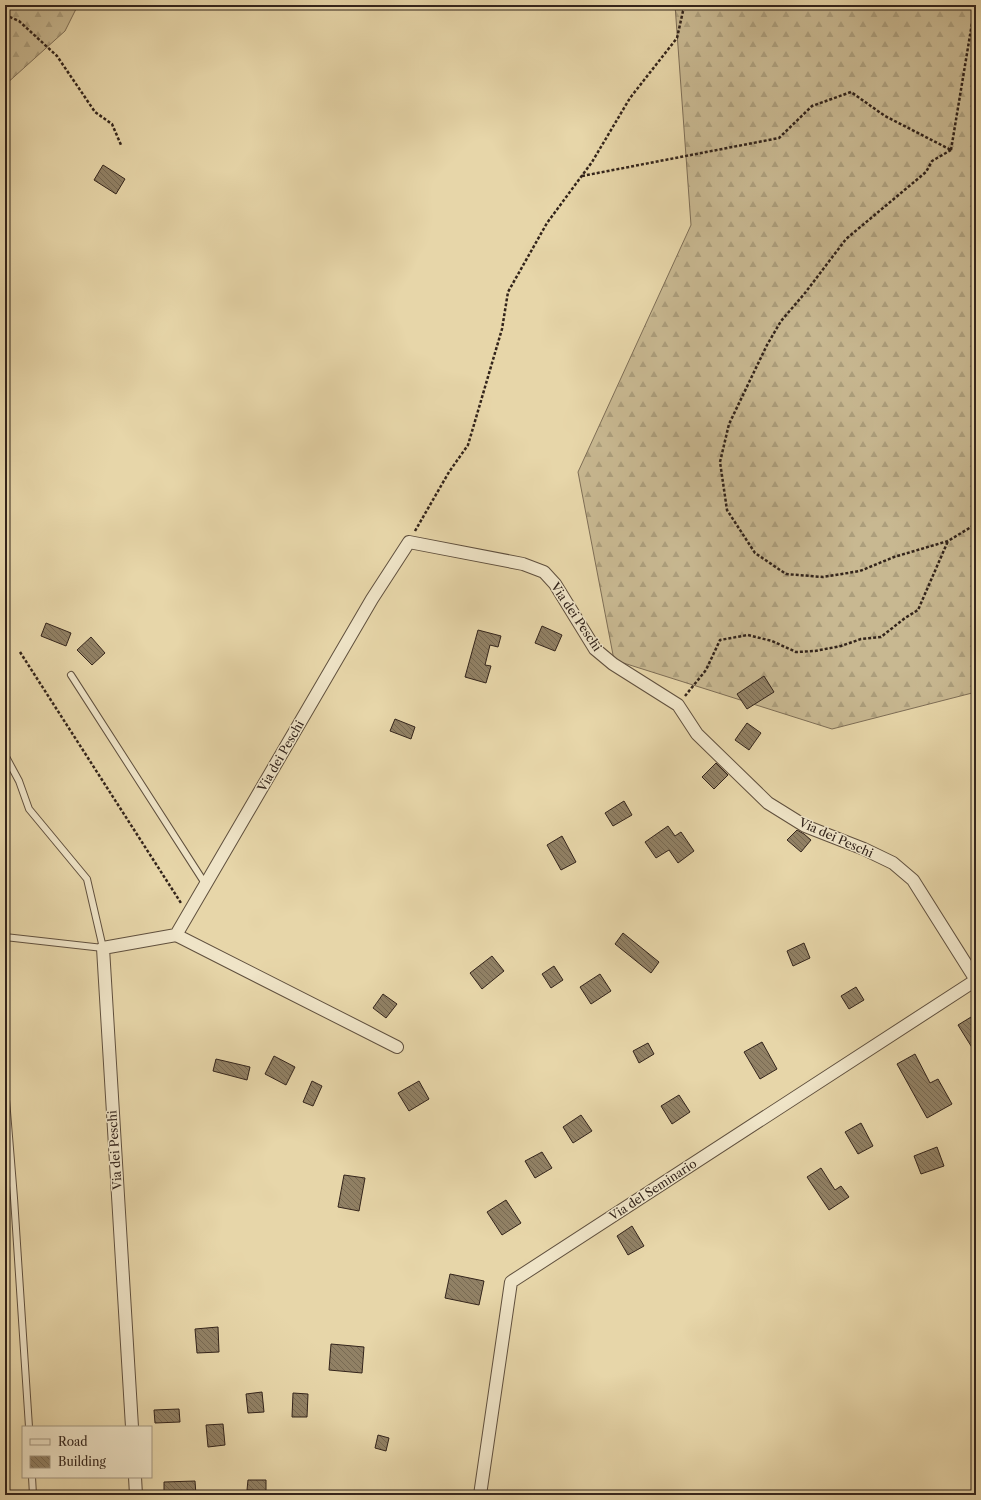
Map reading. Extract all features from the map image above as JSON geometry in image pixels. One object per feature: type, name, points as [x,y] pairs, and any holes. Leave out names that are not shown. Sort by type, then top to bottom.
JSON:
[{"type":"street","name":"Via dei Peschi","points":[[176,935],[372,599],[409,542],[522,564],[544,572],[555,584],[595,649],[613,664],[678,705],[697,734],[768,803],[805,826],[864,849],[893,863],[914,880],[976,980]]},
{"type":"street","points":[[103,948],[176,935],[397,1047]]},
{"type":"street","name":"Via dei Peschi","points":[[103,948],[132,1426]]},
{"type":"street","name":"Via del Seminario","points":[[480,1495],[511,1282],[976,980]]},
{"type":"street","points":[[135,1478],[136,1495]]},
{"type":"lane","points":[[71,675],[206,885]]},
{"type":"lane","points":[[5,755],[19,781],[30,809],[87,879],[103,948],[5,937]]},
{"type":"lane","points":[[5,1087],[29,1426]]},
{"type":"lane","points":[[32,1478],[33,1495]]},
{"type":"path","points":[[409,542],[449,472],[468,445],[502,329],[508,292],[547,223],[592,162],[630,98],[677,38],[683,11],[688,5]]},
{"type":"path","points":[[951,150],[975,5]]},
{"type":"path","points":[[5,15],[19,21],[57,56],[95,112],[112,124],[121,145]]},
{"type":"path","points":[[582,176],[779,138],[812,106],[852,92],[886,116],[951,150]]},
{"type":"path","points":[[951,150],[932,161],[926,172],[846,239],[805,294],[781,321],[767,345],[729,424],[720,462],[727,510],[756,553],[786,574],[823,577],[860,571],[901,555],[948,541],[976,524]]},
{"type":"path","points":[[678,705],[706,670],[720,640],[748,635],[772,640],[796,652],[815,651],[841,646],[861,639],[881,637],[905,618],[918,610],[948,541]]},
{"type":"path","points":[[20,652],[188,914]]},
{"type":"green space","points":[[5,5],[78,5],[65,31],[5,85]]},
{"type":"green space","points":[[675,5],[976,5],[976,692],[832,729],[614,660],[578,472],[691,225]]},
{"type":"building","points":[[103,165],[125,179],[116,194],[94,180]]},
{"type":"building","points":[[46,623],[71,633],[66,646],[41,636]]},
{"type":"building","points":[[542,626],[562,635],[555,651],[535,643]]},
{"type":"building","points":[[478,630],[501,636],[498,647],[490,645],[485,665],[491,666],[486,683],[465,677]]},
{"type":"building","points":[[91,637],[105,653],[92,665],[77,650]]},
{"type":"building","points":[[764,676],[774,692],[747,709],[737,694]]},
{"type":"building","points":[[395,719],[415,727],[411,739],[390,731]]},
{"type":"building","points":[[747,723],[761,733],[749,750],[735,740]]},
{"type":"building","points":[[716,763],[728,775],[714,789],[702,777]]},
{"type":"building","points":[[624,801],[632,815],[613,826],[605,813]]},
{"type":"building","points":[[668,826],[675,836],[681,832],[694,851],[678,863],[669,850],[656,858],[645,842]]},
{"type":"building","points":[[797,830],[811,840],[801,852],[787,840]]},
{"type":"building","points":[[562,836],[576,862],[561,870],[547,845]]},
{"type":"building","points":[[623,933],[659,962],[651,973],[615,944]]},
{"type":"building","points":[[804,943],[810,958],[793,966],[787,951]]},
{"type":"building","points":[[492,956],[504,971],[482,989],[470,973]]},
{"type":"building","points":[[554,966],[563,980],[551,988],[542,974]]},
{"type":"building","points":[[600,974],[611,991],[591,1004],[580,987]]},
{"type":"building","points":[[856,987],[864,1000],[849,1009],[841,996]]},
{"type":"building","points":[[383,994],[397,1004],[386,1018],[373,1008]]},
{"type":"building","points":[[976,1014],[976,1054],[958,1025]]},
{"type":"building","points":[[762,1042],[777,1069],[760,1079],[744,1052]]},
{"type":"building","points":[[648,1043],[654,1054],[639,1063],[633,1051]]},
{"type":"building","points":[[915,1054],[930,1083],[938,1079],[952,1104],[927,1118],[897,1064]]},
{"type":"building","points":[[274,1056],[295,1067],[286,1085],[265,1074]]},
{"type":"building","points":[[216,1059],[250,1067],[247,1080],[213,1071]]},
{"type":"building","points":[[312,1081],[322,1086],[313,1106],[303,1102]]},
{"type":"building","points":[[419,1081],[429,1099],[409,1111],[398,1093]]},
{"type":"building","points":[[679,1095],[690,1112],[672,1124],[661,1106]]},
{"type":"building","points":[[581,1115],[592,1131],[573,1143],[563,1127]]},
{"type":"building","points":[[861,1123],[873,1146],[858,1154],[845,1132]]},
{"type":"building","points":[[937,1147],[944,1166],[921,1174],[914,1156]]},
{"type":"building","points":[[542,1152],[552,1168],[535,1178],[525,1161]]},
{"type":"building","points":[[821,1168],[835,1190],[841,1186],[849,1197],[829,1210],[807,1177]]},
{"type":"building","points":[[344,1175],[365,1178],[359,1211],[338,1207]]},
{"type":"building","points":[[506,1200],[521,1223],[502,1235],[487,1212]]},
{"type":"building","points":[[632,1226],[644,1246],[628,1255],[617,1236]]},
{"type":"building","points":[[450,1274],[484,1281],[479,1305],[445,1298]]},
{"type":"building","points":[[218,1327],[219,1352],[197,1353],[195,1329]]},
{"type":"building","points":[[331,1344],[364,1347],[362,1373],[329,1370]]},
{"type":"building","points":[[262,1392],[264,1412],[248,1413],[246,1394]]},
{"type":"building","points":[[293,1393],[308,1394],[307,1417],[292,1417]]},
{"type":"building","points":[[179,1409],[180,1422],[155,1423],[154,1410]]},
{"type":"building","points":[[223,1424],[225,1445],[208,1447],[206,1425]]},
{"type":"building","points":[[378,1435],[389,1438],[386,1451],[375,1448]]},
{"type":"building","points":[[248,1480],[266,1480],[266,1491],[247,1490]]},
{"type":"building","points":[[195,1481],[196,1495],[164,1495],[164,1482]]}]
